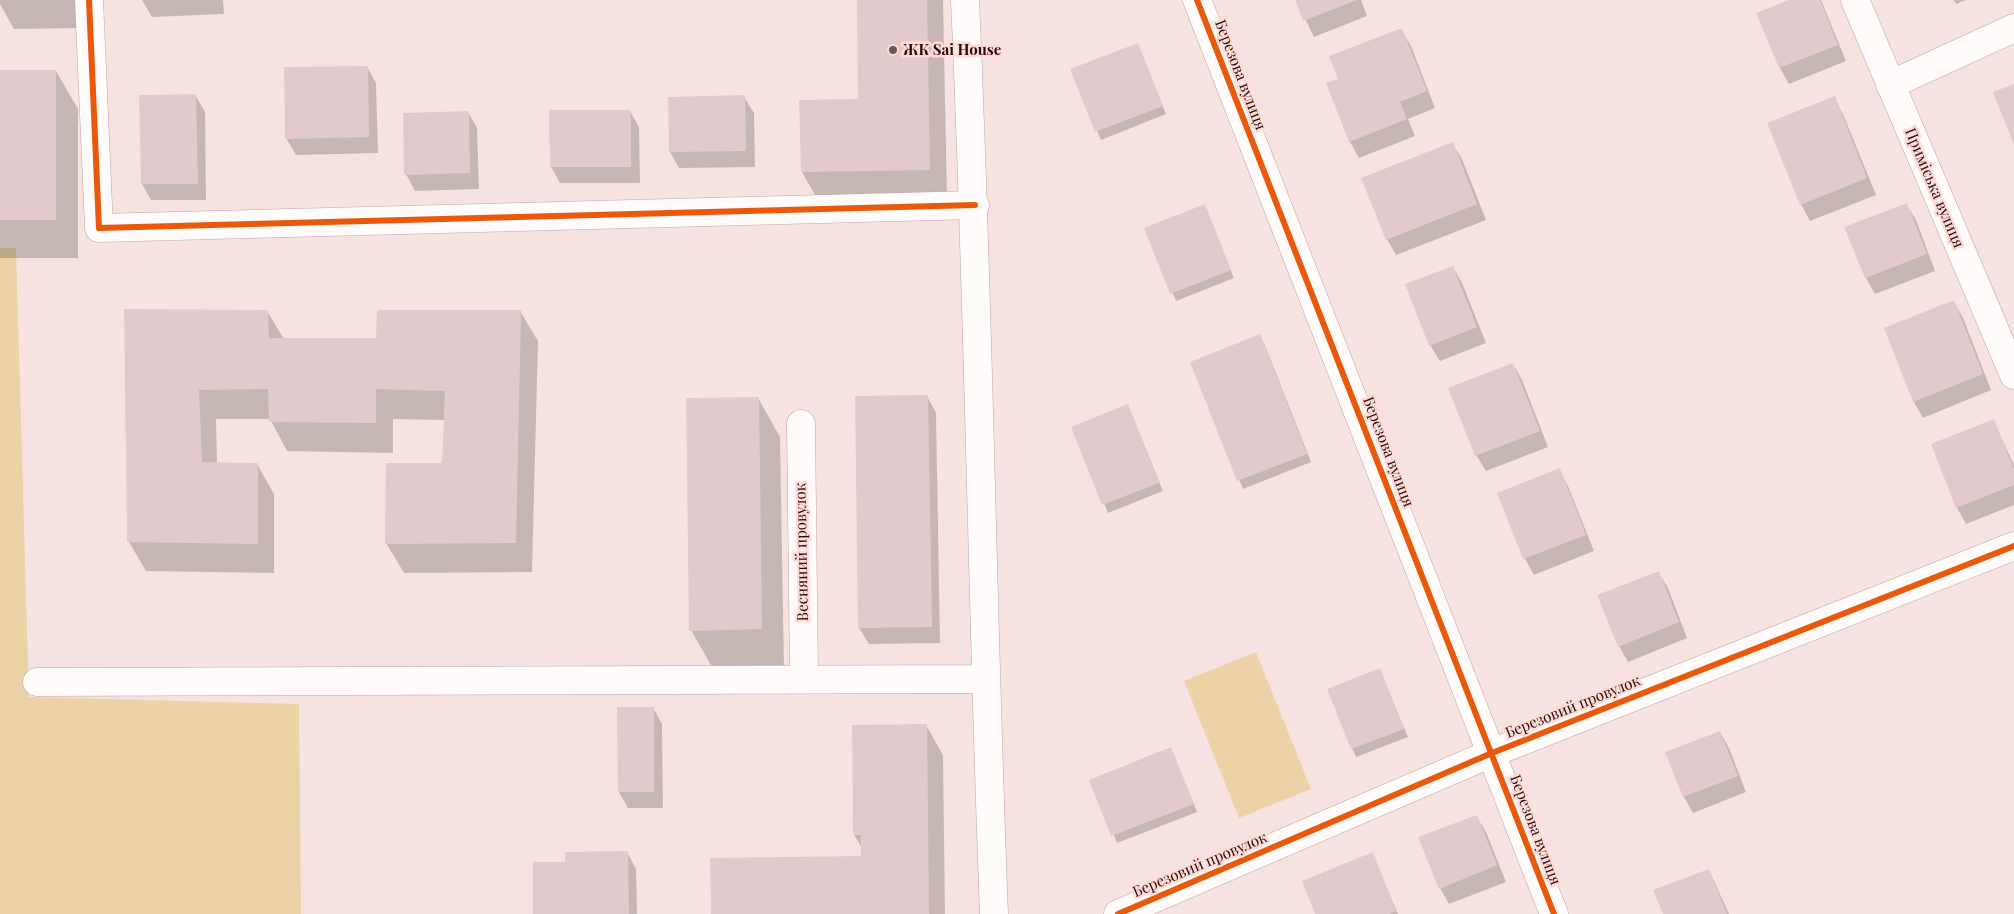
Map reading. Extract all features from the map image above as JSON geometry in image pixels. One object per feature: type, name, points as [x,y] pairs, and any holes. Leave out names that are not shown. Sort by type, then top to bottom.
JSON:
[{"type":"street","points":[[89,0],[99,228],[975,205]]},
{"type":"street","points":[[965,0],[975,205],[985,678],[994,914]]},
{"type":"street","name":"Березова вулиця","points":[[1198,0],[1554,914]]},
{"type":"street","name":"Приміська вулиця","points":[[1855,0],[2014,375]]},
{"type":"street","points":[[1890,85],[2014,28]]},
{"type":"street","name":"Весняний провулок","points":[[801,424],[804,679]]},
{"type":"street","name":"Березовий провулок","points":[[1118,914],[1492,753],[2014,546]]},
{"type":"street","points":[[37,682],[985,678]]},
{"type":"shaded area","points":[[0,248],[16,248],[29,697],[299,704],[301,914],[0,914]]},
{"type":"shaded area","points":[[1256,652],[1311,789],[1239,818],[1184,681]]},
{"type":"building","name":"ЖК Sai House","points":[[857,0],[927,0],[930,170],[801,172],[799,100],[858,99]]},
{"type":"building","points":[[1295,0],[1357,0],[1303,21]]},
{"type":"building","points":[[1789,0],[1820,0],[1838,45],[1779,68],[1756,13]]},
{"type":"building","points":[[1402,28],[1427,91],[1400,102],[1407,119],[1349,142],[1326,83],[1338,79],[1329,56]]},
{"type":"building","points":[[1138,43],[1163,106],[1095,132],[1070,69]]},
{"type":"building","points":[[368,66],[369,137],[285,139],[284,67]]},
{"type":"building","points":[[0,70],[56,70],[56,220],[0,220]]},
{"type":"building","points":[[2014,84],[2014,145],[1993,92]]},
{"type":"building","points":[[196,94],[198,184],[141,184],[139,95]]},
{"type":"building","points":[[745,95],[746,151],[669,152],[668,97]]},
{"type":"building","points":[[1835,96],[1867,178],[1800,205],[1767,123]]},
{"type":"building","points":[[549,110],[631,110],[631,167],[550,167]]},
{"type":"building","points":[[469,111],[470,173],[404,175],[403,113]]},
{"type":"building","points":[[1453,142],[1477,204],[1386,240],[1361,178]]},
{"type":"building","points":[[1907,203],[1927,254],[1865,278],[1844,227]]},
{"type":"building","points":[[1205,204],[1231,270],[1170,294],[1144,228]]},
{"type":"building","points":[[1453,266],[1477,327],[1429,346],[1405,284]]},
{"type":"building","points":[[1954,300],[1983,374],[1913,402],[1884,328]]},
{"type":"building","points":[[124,309],[268,310],[269,338],[376,338],[377,310],[521,310],[516,543],[385,544],[386,463],[442,463],[445,391],[376,389],[376,423],[269,422],[268,389],[199,390],[202,462],[258,463],[258,544],[127,542]]},
{"type":"building","points":[[1260,334],[1307,454],[1237,481],[1190,362]]},
{"type":"building","points":[[1513,363],[1540,431],[1475,456],[1448,388]]},
{"type":"building","points":[[928,395],[932,627],[858,628],[855,396]]},
{"type":"building","points":[[759,397],[762,629],[689,631],[686,398]]},
{"type":"building","points":[[1128,404],[1159,483],[1102,505],[1071,427]]},
{"type":"building","points":[[1994,419],[2014,469],[2014,485],[1956,508],[1931,444]]},
{"type":"building","points":[[1560,468],[1586,535],[1523,559],[1497,493]]},
{"type":"building","points":[[1659,571],[1679,622],[1618,647],[1597,595]]},
{"type":"building","points":[[1380,668],[1404,729],[1351,749],[1327,689]]},
{"type":"building","points":[[617,707],[654,707],[654,792],[618,792]]},
{"type":"building","points":[[927,724],[929,914],[711,914],[710,858],[861,856],[861,835],[853,835],[852,725]]},
{"type":"building","points":[[1720,731],[1738,776],[1683,797],[1665,752]]},
{"type":"building","points":[[1171,747],[1194,804],[1111,836],[1089,780]]},
{"type":"building","points":[[1477,815],[1497,865],[1439,889],[1418,837]]},
{"type":"building","points":[[628,851],[629,914],[533,914],[533,862],[565,862],[565,852]]},
{"type":"building","points":[[1373,852],[1396,911],[1389,914],[1315,914],[1302,881]]},
{"type":"building","points":[[1709,869],[1727,914],[1663,914],[1653,890]]},
{"type":"cycle path","points":[[89,0],[99,228],[975,205]]},
{"type":"cycle path","points":[[1197,0],[1554,914]]},
{"type":"cycle path","points":[[1118,914],[1492,753],[2014,546]]},
{"type":"place","name":"ЖК Sai House","points":[[893,50]]}]
